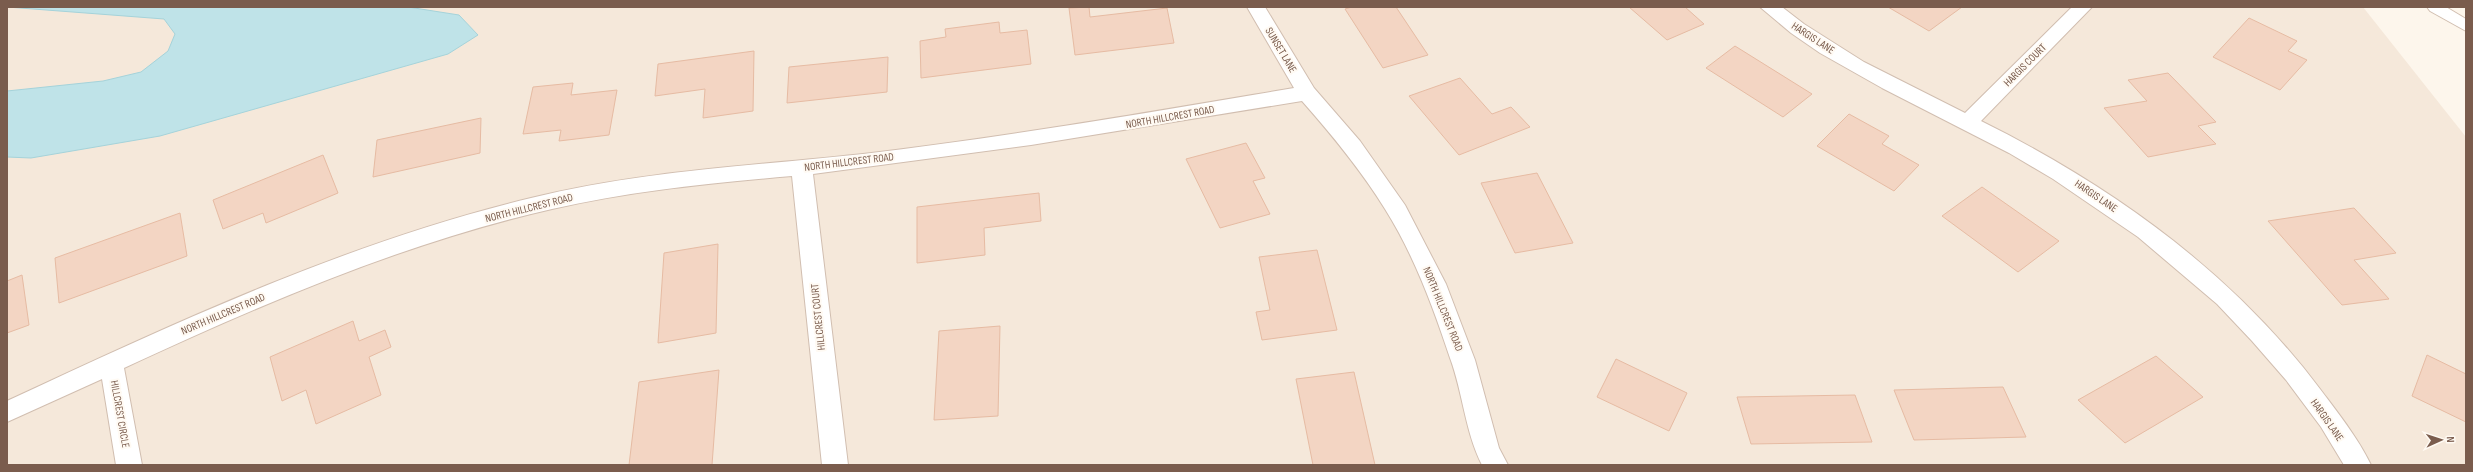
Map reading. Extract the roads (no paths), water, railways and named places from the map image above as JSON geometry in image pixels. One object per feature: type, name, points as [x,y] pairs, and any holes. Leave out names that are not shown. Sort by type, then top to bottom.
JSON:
[{"type":"street","name":"SUNSET LANE","points":[[1256,7],[1307,93]]},
{"type":"street","name":"HARGIS LANE","points":[[1769,7],[1822,45],[1876,77],[2015,148],[2083,187],[2149,233],[2212,286],[2271,346],[2325,413],[2358,465]]},
{"type":"street","name":"HARGIS COURT","points":[[1966,124],[2083,7]]},
{"type":"street","name":"NORTH HILLCREST ROAD","points":[[7,412],[111,363],[323,271],[442,231],[529,207],[611,189],[707,175],[802,168],[1112,126],[1307,93],[1353,146],[1394,205],[1435,284],[1464,360],[1487,450],[1495,465]]},
{"type":"street","name":"HILLCREST COURT","points":[[802,168],[835,465]]},
{"type":"street","name":"HILLCREST CIRCLE","points":[[111,363],[129,465]]},
{"type":"lane","points":[[2435,7],[2466,26]]},
{"type":"water","points":[[7,7],[408,7],[459,15],[478,35],[448,54],[160,136],[31,158],[7,157],[7,91],[103,81],[141,72],[168,51],[175,34],[164,19]]}]
